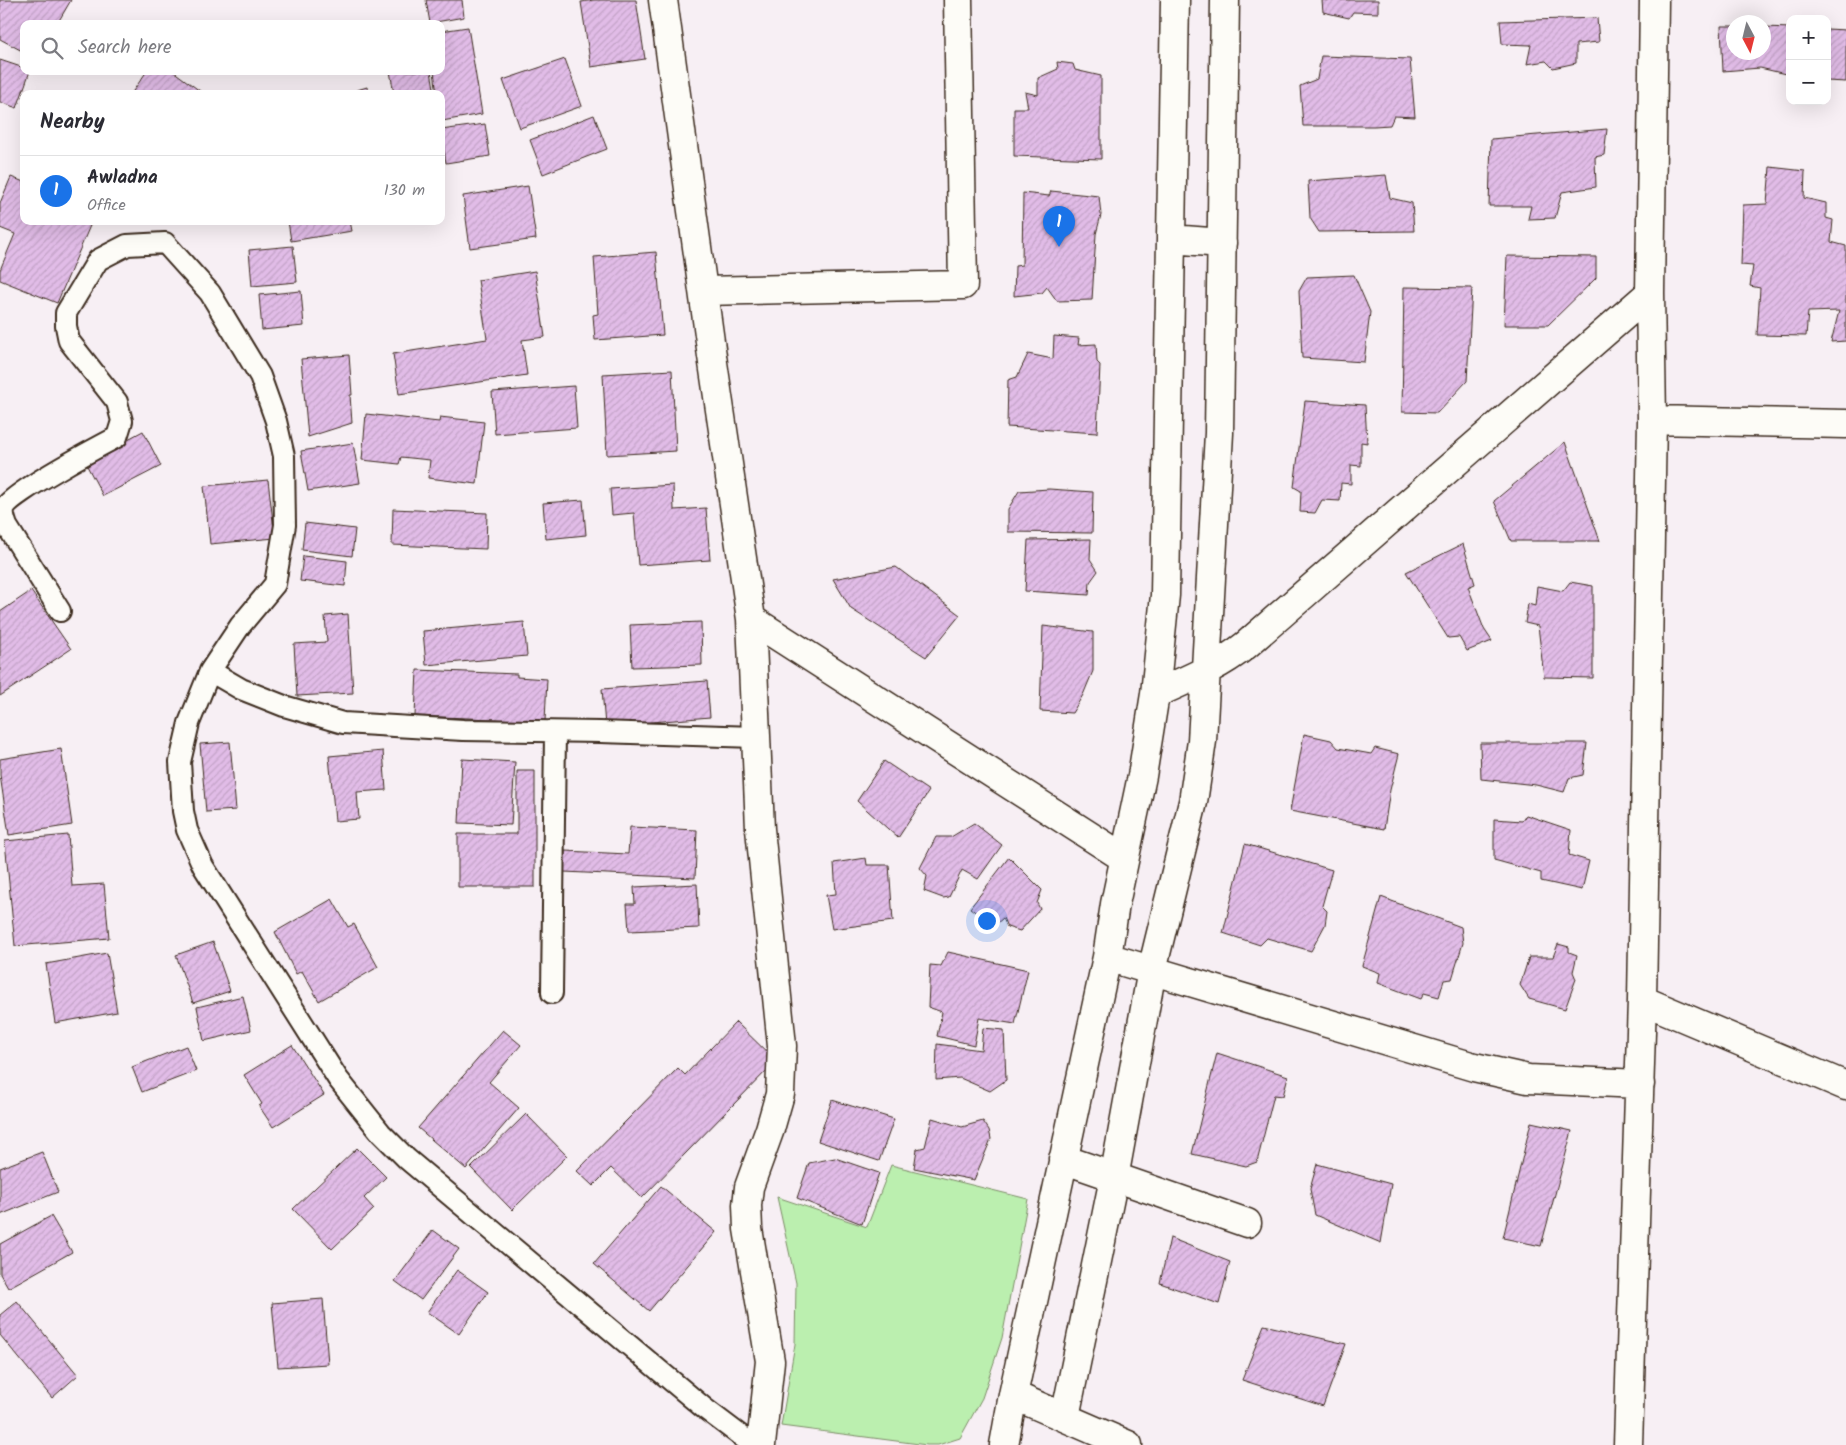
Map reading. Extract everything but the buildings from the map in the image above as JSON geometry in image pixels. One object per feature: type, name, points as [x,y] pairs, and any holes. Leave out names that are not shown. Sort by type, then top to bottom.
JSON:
[{"type":"street","points":[[663,0],[751,618],[760,829],[782,1046],[780,1094],[770,1129],[749,1187],[747,1206],[748,1229],[770,1361],[761,1445]]},
{"type":"street","points":[[704,291],[963,285],[958,0]]},
{"type":"street","points":[[1004,1445],[1013,1394],[1106,957],[1124,858],[1142,776],[1155,694],[1164,595],[1175,0]]},
{"type":"street","points":[[1065,1418],[1114,1178],[1152,970],[1193,802],[1202,741],[1219,433],[1225,0]]},
{"type":"street","points":[[1628,1445],[1642,1000],[1652,420],[1650,293],[1654,0]]},
{"type":"street","points":[[1171,239],[1222,242]]},
{"type":"street","points":[[1155,694],[1206,672],[1226,660],[1246,644],[1650,293]]},
{"type":"street","points":[[1652,420],[1846,424]]},
{"type":"street","points":[[751,618],[1124,858]]},
{"type":"street","points":[[1106,957],[1474,1068],[1528,1079],[1640,1084]]},
{"type":"street","points":[[1642,1000],[1846,1086]]},
{"type":"street","points":[[1063,1159],[1246,1223]]},
{"type":"street","points":[[1013,1394],[1128,1445]]},
{"type":"lane","points":[[60,611],[7,526],[4,514],[5,506],[20,493],[117,437],[122,421],[118,402],[69,341],[66,313],[98,260],[128,245],[165,242],[210,293],[260,376],[276,421],[284,456],[285,525],[275,584],[240,626],[210,671],[188,723],[180,762],[182,811],[187,830],[203,866],[338,1079],[381,1133],[407,1159],[704,1408],[753,1445]]},
{"type":"lane","points":[[210,671],[241,689],[284,706],[343,723],[463,730],[755,737]]},
{"type":"lane","points":[[552,993],[555,732]]},
{"type":"green space","points":[[891,1165],[1028,1199],[1002,1338],[982,1398],[960,1438],[938,1445],[781,1426],[795,1344],[796,1283],[777,1197],[867,1227]]},
{"type":"place","name":"Awladna","points":[[1059,247]]}]
